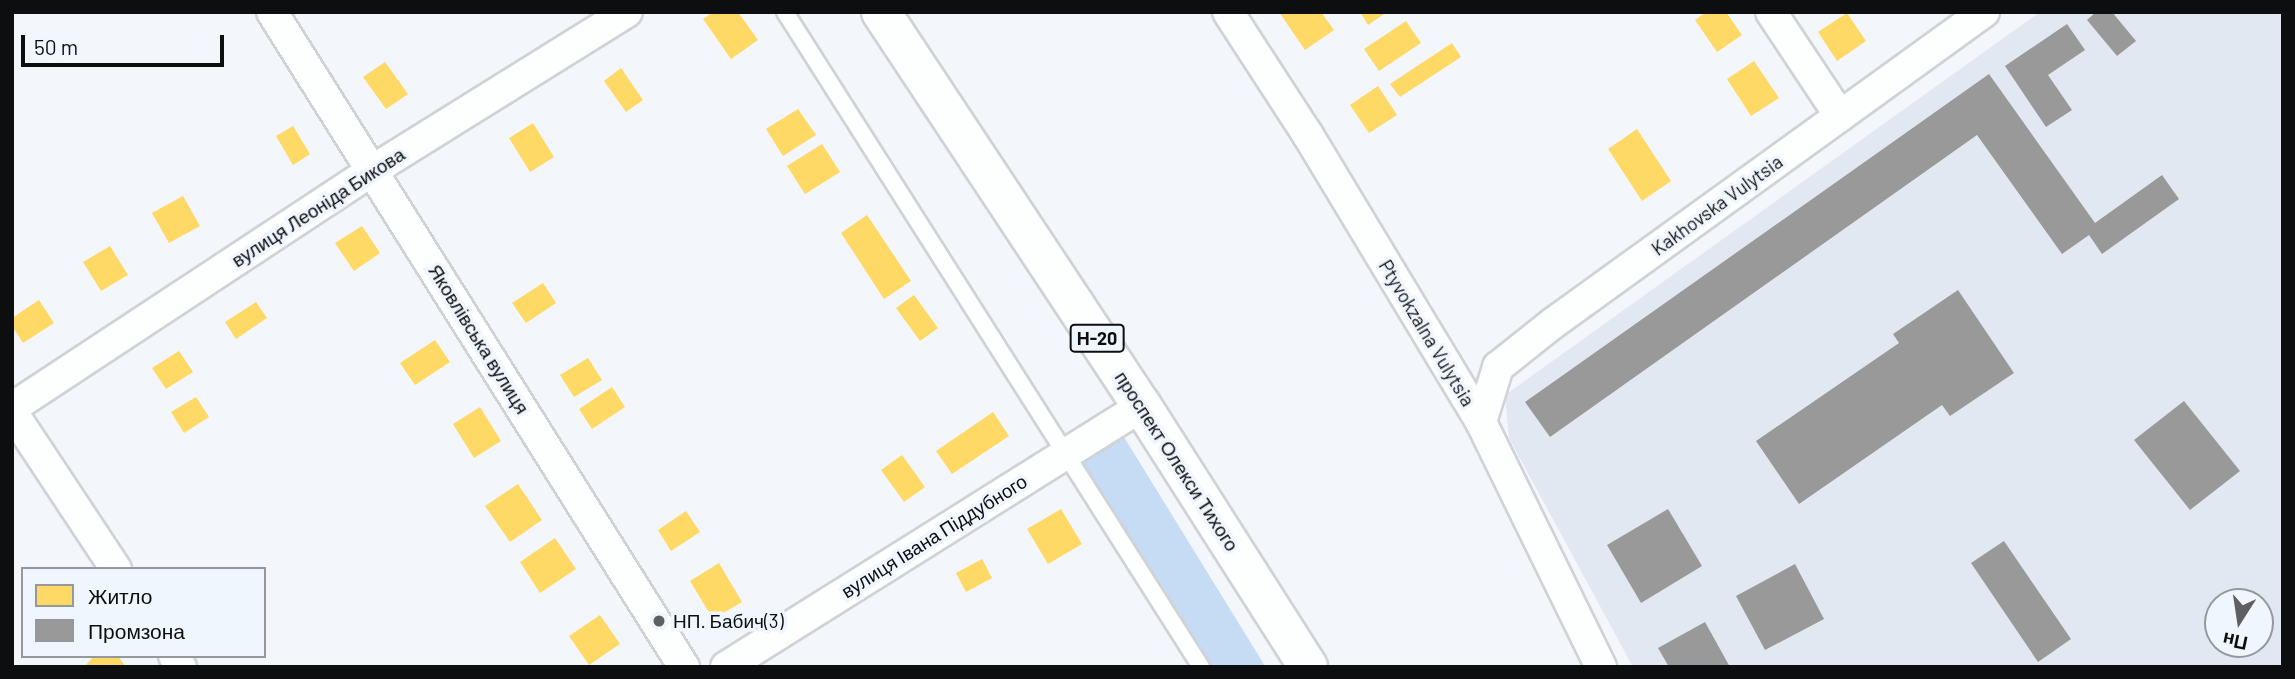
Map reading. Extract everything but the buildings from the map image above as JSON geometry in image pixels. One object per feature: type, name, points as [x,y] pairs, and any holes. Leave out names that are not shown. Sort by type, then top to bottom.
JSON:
[{"type":"main road","name":"проспект Олекси Тихого","points":[[881,12],[1142,406],[1308,667]]},
{"type":"street","name":"Яковлівська вулиця","points":[[272,12],[684,667]]},
{"type":"street","name":"вулиця Леоніда Бикова","points":[[12,410],[373,170],[627,12]]},
{"type":"street","name":"Ptyvokzalna Vulytsia","points":[[1228,12],[1308,135],[1480,422],[1601,667]]},
{"type":"street","points":[[1771,12],[1840,116]]},
{"type":"street","name":"Kakhovska Vulytsia","points":[[1480,422],[1498,367],[1984,12]]},
{"type":"street","name":"вулиця Івана Піддубного","points":[[726,667],[1142,406]]},
{"type":"street","points":[[12,410],[115,567]]},
{"type":"lane","points":[[785,12],[1201,667]]},
{"type":"shaded area","points":[[2040,12],[2283,12],[2283,667],[1633,667],[1509,438],[1505,395]]},
{"type":"shaded area","points":[[1119,429],[1265,667],[1210,667],[1076,455]]},
{"type":"place","name":"НП. Бабич(3)","points":[[659,621]]}]
